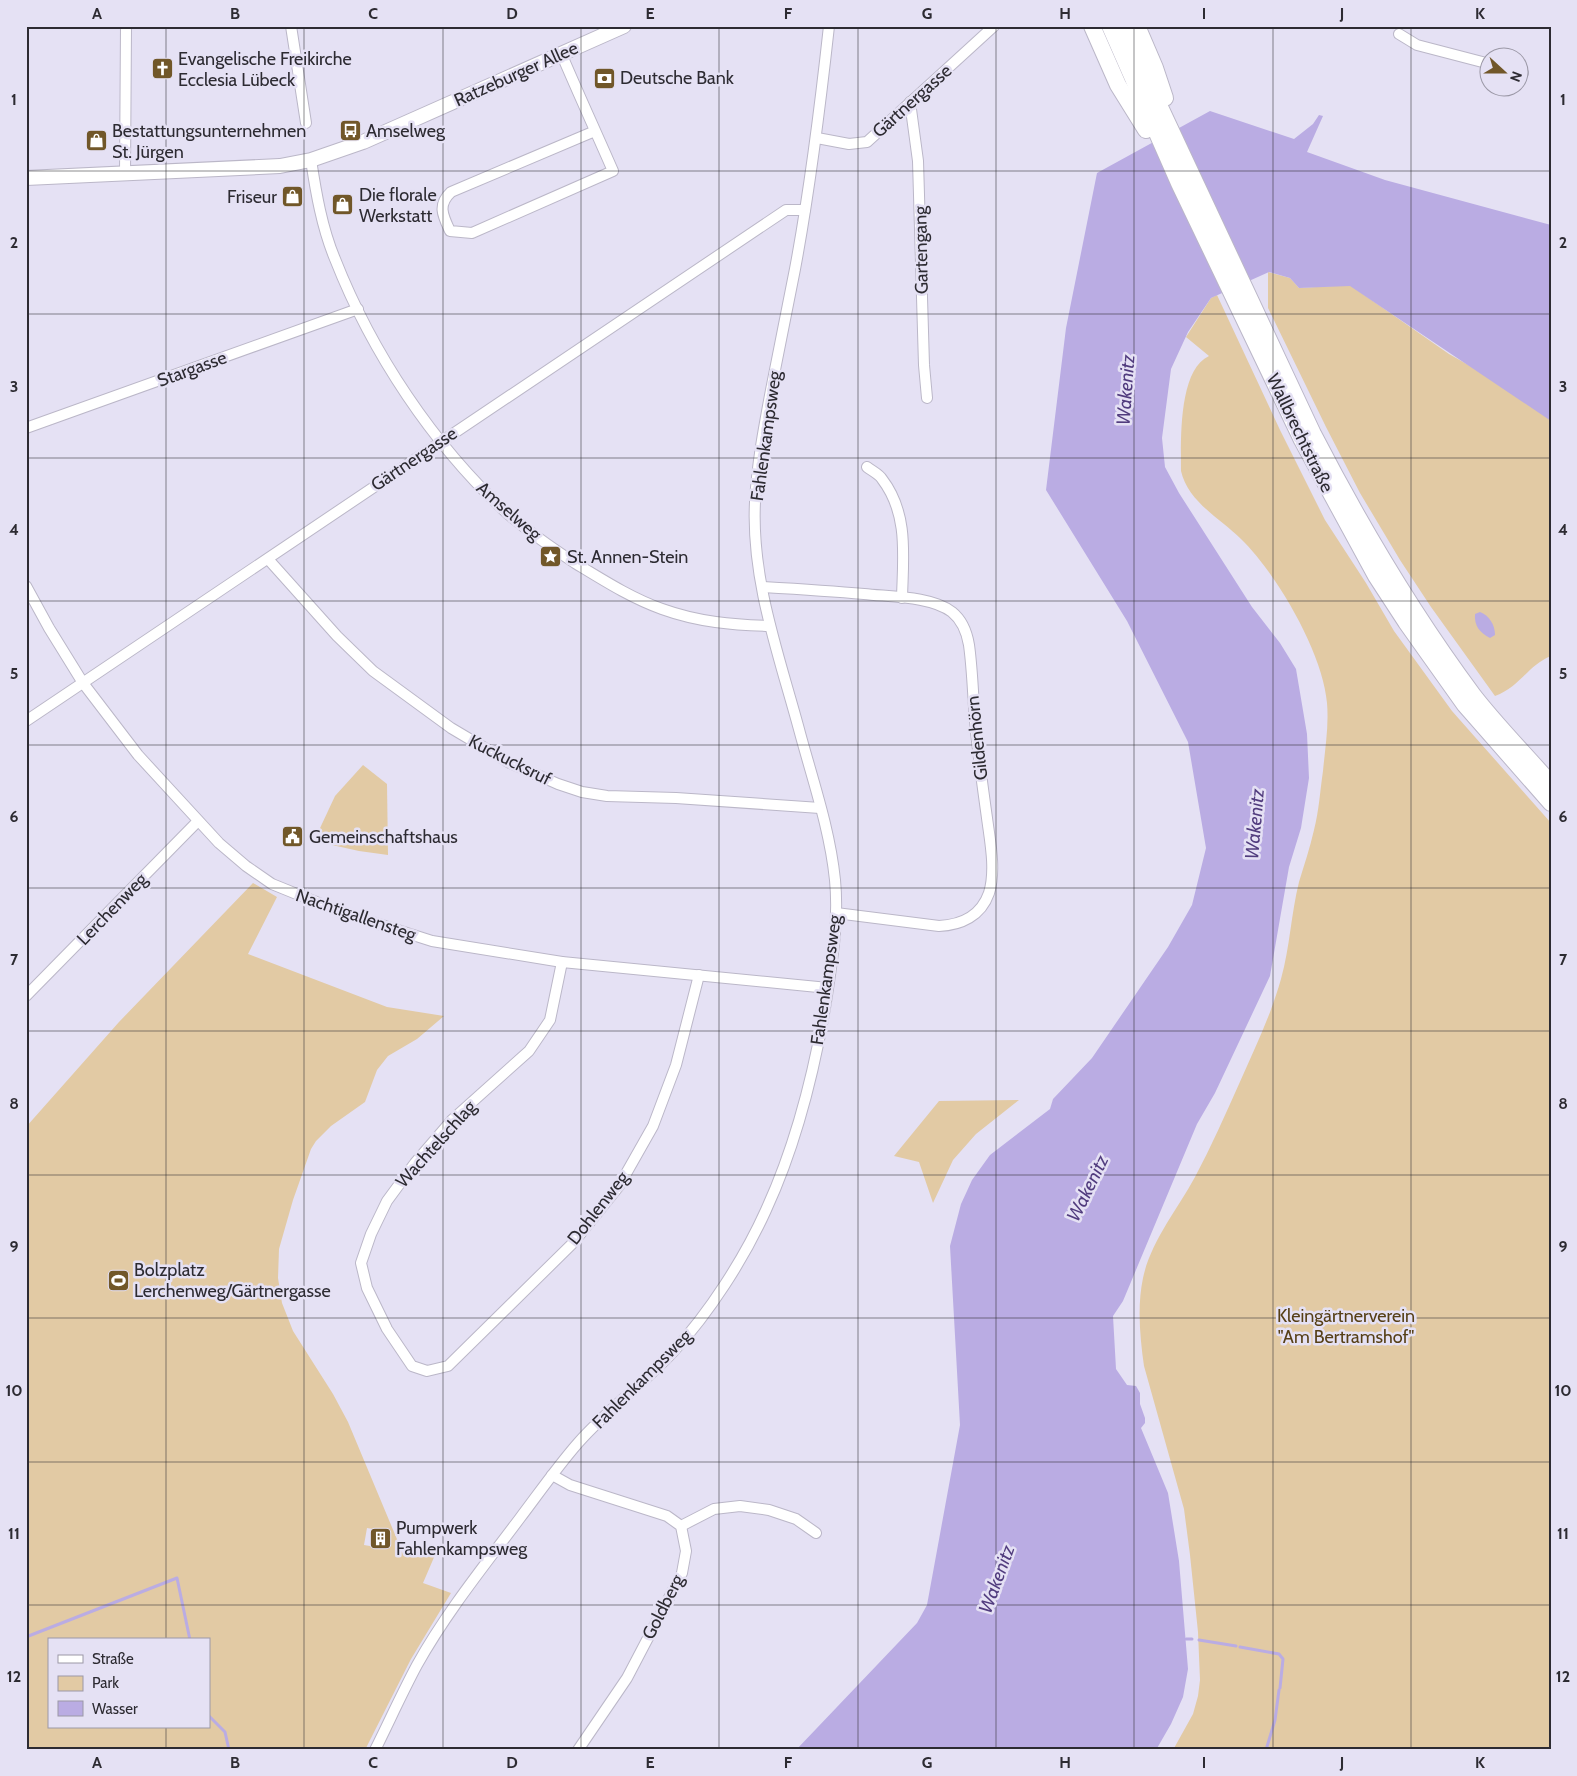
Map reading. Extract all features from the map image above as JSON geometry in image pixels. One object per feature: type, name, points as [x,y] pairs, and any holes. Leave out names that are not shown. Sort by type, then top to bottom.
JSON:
[{"type":"main road","name":"Ratzeburger Allee","points":[[26,178],[280,166],[312,160],[363,142],[624,26]]},
{"type":"main road","points":[[1092,26],[1118,85],[1186,180]]},
{"type":"main road","name":"Wallbrechtstraße","points":[[1110,26],[1276,369],[1387,569],[1416,615],[1475,697],[1551,784]]},
{"type":"main road","name":"Wallbrechtstraße","points":[[1122,26],[1186,180]]},
{"type":"main road","points":[[1137,26],[1155,68],[1186,180]]},
{"type":"main road","name":"Wallbrechtstraße","points":[[1276,369],[1302,440],[1376,576],[1464,705],[1551,803]]},
{"type":"street","points":[[125,174],[126,26]]},
{"type":"street","points":[[291,26],[306,123]]},
{"type":"street","name":"Fahlenkampsweg","points":[[375,1750],[418,1664],[461,1595],[578,1443],[602,1417],[677,1347],[704,1315],[754,1236],[768,1207],[812,1074],[834,948],[835,879],[820,808],[770,626],[762,587],[756,540],[755,503],[762,438],[817,138],[830,26]]},
{"type":"street","name":"Gärtnergasse","points":[[817,138],[849,144],[867,142],[994,26]]},
{"type":"street","points":[[1399,34],[1417,45],[1480,61]]},
{"type":"street","points":[[561,53],[613,171],[472,233],[450,231],[442,208],[445,198],[452,192],[595,131]]},
{"type":"street","name":"Gartengang","points":[[910,102],[918,161],[924,365],[927,398]]},
{"type":"street","name":"Amselweg","points":[[312,160],[316,196],[334,258],[358,309],[391,373],[441,440],[474,480],[510,515],[547,544],[612,585],[662,609],[691,617],[732,625],[770,626]]},
{"type":"street","name":"Gärtnergasse","points":[[26,721],[268,559],[441,440],[786,210],[805,210]]},
{"type":"street","name":"Stargasse","points":[[26,428],[358,309]]},
{"type":"street","points":[[867,467],[881,478],[900,514],[904,540],[902,598]]},
{"type":"street","name":"Kuckucksruf","points":[[268,559],[337,636],[373,670],[451,728],[510,764],[582,792],[608,796],[676,798],[820,808]]},
{"type":"street","name":"Nachtigallensteg","points":[[26,586],[83,683],[138,755],[219,843],[246,866],[272,884],[341,912],[432,941],[562,962],[828,988]]},
{"type":"street","name":"Gildenhörn","points":[[762,587],[902,598],[935,604],[953,612],[964,625],[969,644],[973,704],[992,872],[988,894],[980,908],[968,919],[948,926],[836,913]]},
{"type":"street","name":"Lerchenweg","points":[[26,996],[198,821]]},
{"type":"street","name":"Wachtelschlag","points":[[412,1366],[386,1329],[366,1288],[361,1263],[371,1234],[387,1201],[414,1163],[452,1120],[530,1051],[550,1020],[562,962]]},
{"type":"street","name":"Dohlenweg","points":[[412,1366],[427,1371],[448,1366],[572,1243],[619,1186],[653,1126],[676,1065],[699,975]]},
{"type":"street","points":[[552,1475],[570,1485],[667,1516],[681,1526],[714,1509],[740,1506],[769,1510],[796,1519],[816,1533]]},
{"type":"street","name":"Goldberg","points":[[578,1750],[627,1678],[682,1573],[686,1551],[681,1526]]},
{"type":"green space","points":[[1268,272],[1290,278],[1299,288],[1350,285],[1449,354],[1502,384],[1551,420],[1551,656],[1536,665],[1504,692],[1495,696],[1431,607],[1360,493],[1268,308]]},
{"type":"green space","name":"Kleingärtnerverein \"Am Bertramshof\"","points":[[1217,295],[1280,430],[1325,520],[1366,583],[1394,631],[1452,711],[1551,823],[1551,1750],[1173,1750],[1193,1714],[1198,1696],[1200,1680],[1198,1632],[1184,1509],[1144,1366],[1140,1322],[1141,1289],[1152,1251],[1195,1177],[1212,1143],[1256,1045],[1277,992],[1286,955],[1299,882],[1317,816],[1328,720],[1324,683],[1308,638],[1296,615],[1269,572],[1255,554],[1190,492],[1181,471],[1183,408],[1187,391],[1192,376],[1199,364],[1209,356],[1186,337],[1211,298]]},
{"type":"green space","points":[[363,765],[387,784],[388,855],[314,841],[335,796]]},
{"type":"green space","points":[[253,883],[277,897],[248,954],[387,1007],[444,1016],[417,1039],[388,1056],[377,1070],[365,1102],[331,1126],[316,1141],[311,1149],[293,1200],[279,1249],[278,1278],[282,1303],[293,1331],[333,1394],[348,1422],[404,1556],[435,1555],[423,1583],[451,1593],[411,1659],[365,1750],[26,1750],[26,1127],[119,1022]],"holes":[[[367,1528],[390,1532],[387,1549],[364,1545]]]},
{"type":"green space","points":[[1019,1100],[976,1134],[953,1160],[933,1203],[919,1162],[894,1156],[939,1101]]},
{"type":"water","name":"Wakenitz","points":[[1210,111],[1294,139],[1313,124],[1319,115],[1323,116],[1307,152],[1385,180],[1551,225],[1551,421],[1350,286],[1299,288],[1290,278],[1269,272],[1211,298],[1188,332],[1171,369],[1162,438],[1165,467],[1179,493],[1252,607],[1280,643],[1296,669],[1307,734],[1309,778],[1301,828],[1289,867],[1270,976],[1215,1093],[1197,1124],[1123,1301],[1113,1316],[1116,1369],[1127,1385],[1136,1386],[1140,1393],[1140,1404],[1145,1418],[1145,1423],[1141,1428],[1168,1493],[1179,1561],[1188,1669],[1183,1697],[1171,1724],[1156,1750],[796,1750],[917,1623],[927,1605],[960,1425],[950,1246],[961,1204],[972,1180],[990,1155],[1050,1109],[1053,1099],[1092,1058],[1168,947],[1192,905],[1206,848],[1188,742],[1127,621],[1046,490],[1066,328],[1097,173]]},
{"type":"water","points":[[1480,612],[1486,615],[1493,624],[1495,635],[1490,638],[1483,634],[1477,626],[1475,614]]},
{"type":"waterway","points":[[26,1637],[177,1578],[190,1638]]},
{"type":"waterway","points":[[1186,1639],[1192,1639]]},
{"type":"waterway","points":[[1199,1640],[1236,1646]]},
{"type":"waterway","points":[[1240,1647],[1279,1654],[1283,1659],[1280,1688]]},
{"type":"waterway","points":[[1266,1750],[1275,1720],[1279,1690]]},
{"type":"waterway","points":[[210,1717],[225,1732],[229,1750]]},
{"type":"place","name":"Evangelische Freikirche Ecclesia Lübeck","points":[[162,69]]},
{"type":"place","name":"Deutsche Bank","points":[[604,78]]},
{"type":"place","name":"Amselweg","points":[[350,131]]},
{"type":"place","name":"Bestattungsunternehmen St. Jürgen","points":[[96,141]]},
{"type":"place","name":"Friseur","points":[[293,197]]},
{"type":"place","name":"Die florale Werkstatt","points":[[343,205]]},
{"type":"place","name":"St. Annen-Stein","points":[[551,557]]},
{"type":"place","name":"Gemeinschaftshaus","points":[[293,837]]},
{"type":"place","name":"Bolzplatz Lerchenweg/Gärtnergasse","points":[[118,1280]]},
{"type":"place","name":"Pumpwerk Fahlenkampsweg","points":[[380,1538]]}]
